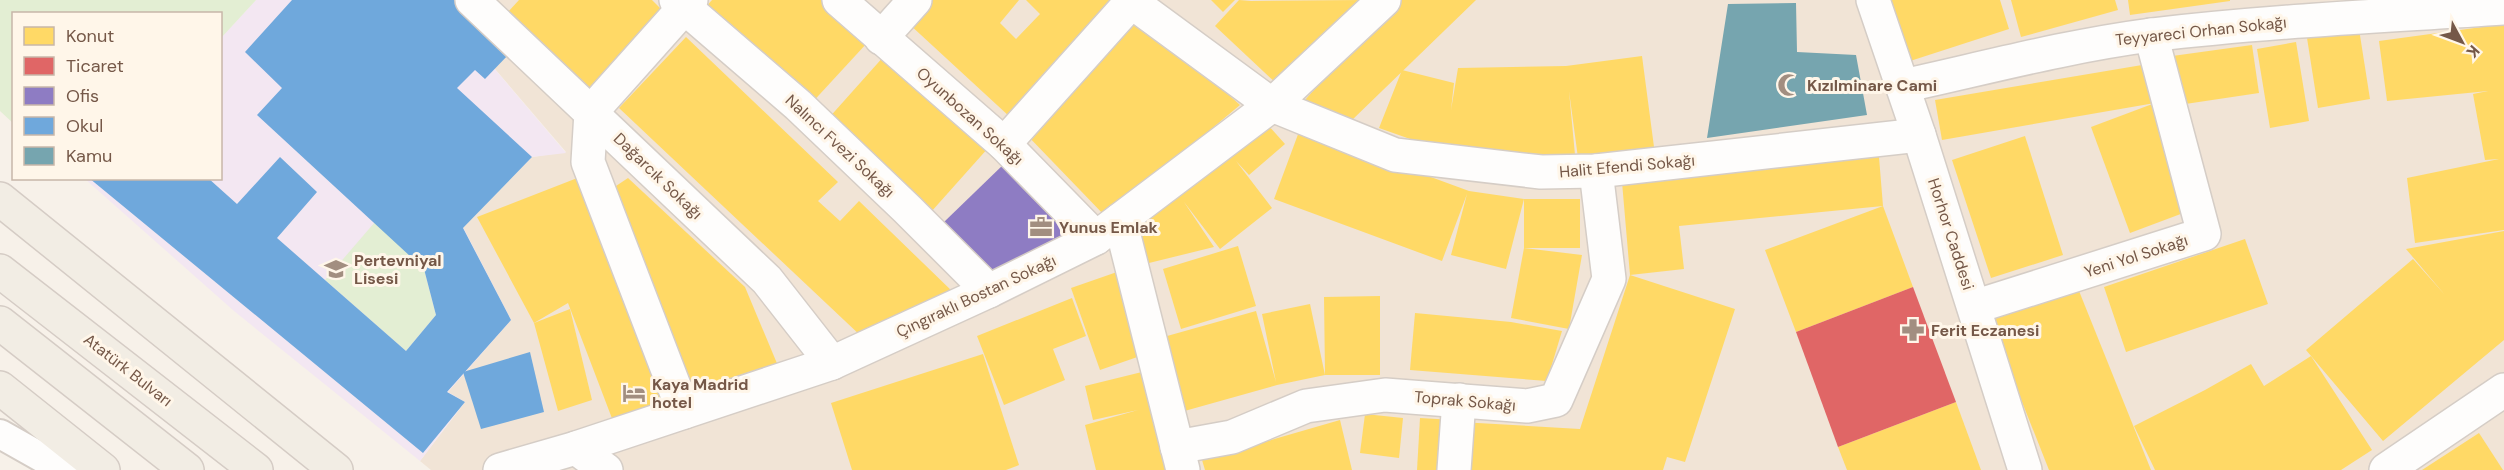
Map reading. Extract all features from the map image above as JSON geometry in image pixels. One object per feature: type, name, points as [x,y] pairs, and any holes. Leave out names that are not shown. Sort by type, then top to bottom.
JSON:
[{"type":"main road","points":[[0,199],[336,470]]},
{"type":"main road","name":"Atatürk Bulvarı","points":[[0,271],[256,470]]},
{"type":"main road","points":[[0,323],[187,470]]},
{"type":"main road","points":[[0,388],[103,470]]},
{"type":"street","name":"Dağarcık Sokağı","points":[[472,0],[767,280],[832,363]]},
{"type":"street","name":"Oyunbozan Sokağı","points":[[839,0],[1004,144],[1108,229]]},
{"type":"street","points":[[881,38],[915,0]]},
{"type":"street","name":"Çıngıraklı Bostan Sokağı","points":[[500,470],[576,448],[832,363],[989,291],[1108,229],[1272,105],[1384,0]]},
{"type":"street","name":"Horhor Caddesi","points":[[1873,0],[1919,135],[2025,470]]},
{"type":"street","points":[[1004,144],[1131,1]]},
{"type":"street","name":"Halit Efendi Sokağı","points":[[1131,1],[1272,105],[1395,155],[1541,172],[1596,171],[1919,135]]},
{"type":"street","points":[[684,2],[591,112],[588,162],[684,412]]},
{"type":"street","name":"Nalıncı Fvezi Sokağı","points":[[684,2],[908,209],[989,291]]},
{"type":"street","name":"Teyyareci Orhan Sokağı","points":[[1903,86],[2064,49],[2304,10],[2504,8]]},
{"type":"street","name":"Yeni Yol Sokağı","points":[[1974,307],[2204,234],[2151,35]]},
{"type":"street","name":"Toprak Sokağı","points":[[1180,458],[1306,406],[1385,395],[1527,406],[1557,400],[1609,279],[1596,171]]},
{"type":"street","points":[[1108,229],[1180,458]]},
{"type":"street","points":[[2386,470],[2504,390]]},
{"type":"street","points":[[1454,470],[1459,400]]},
{"type":"street","points":[[0,434],[64,470]]},
{"type":"street","points":[[576,448],[606,470]]},
{"type":"shaded area","name":"Pertevniyal Lisesi","points":[[256,0],[436,0],[566,153],[532,157],[463,227],[511,320],[448,392],[465,402],[420,461],[234,311],[86,180],[222,180],[222,37]]},
{"type":"shaded area","points":[[436,0],[2504,0],[2504,470],[431,470],[420,461],[465,402],[447,392],[511,320],[463,228],[532,157],[566,152]]},
{"type":"green space","points":[[0,0],[256,0],[222,37],[222,12],[12,12],[12,122],[0,111]]},
{"type":"green space","points":[[375,222],[424,269],[436,315],[406,351],[325,280]]},
{"type":"building: Konut","points":[[519,0],[652,0],[667,15],[595,93],[508,12]]},
{"type":"building: Konut","points":[[712,0],[821,0],[867,43],[808,107],[703,10]]},
{"type":"building: Konut","points":[[929,0],[1019,0],[1000,23],[1016,39],[1040,14],[1026,0],[1118,0],[1010,117],[908,23]]},
{"type":"building: Konut","points":[[1211,0],[1235,0],[1223,12]]},
{"type":"building: Konut","points":[[1239,0],[1362,0],[1279,86],[1215,26]]},
{"type":"building: Konut","points":[[1399,0],[1476,0],[1351,121],[1305,100],[1365,32]]},
{"type":"building: Konut","points":[[1884,0],[2000,0],[2009,29],[1904,63]]},
{"type":"building: Konut","points":[[2011,0],[2115,0],[2118,10],[2021,37]]},
{"type":"building: Konut","points":[[2128,0],[2230,0],[2230,1],[2130,15]]},
{"type":"building: Konut","points":[[1135,11],[1240,105],[1106,217],[1025,133]]},
{"type":"building: Konut","points":[[2504,24],[2504,230],[2415,243],[2407,178],[2499,159],[2485,160],[2473,94],[2488,91],[2387,101],[2379,41]]},
{"type":"building: Konut","points":[[2359,29],[2370,99],[2318,108],[2307,38]]},
{"type":"building: Konut","points":[[686,37],[838,182],[818,201],[840,221],[859,201],[954,293],[862,337],[619,108]]},
{"type":"building: Konut","points":[[2296,42],[2309,121],[2270,128],[2257,49]]},
{"type":"building: Konut","points":[[2252,45],[2259,93],[2172,106],[2165,57]]},
{"type":"building: Konut","points":[[885,55],[989,147],[931,212],[827,120]]},
{"type":"building: Konut","points":[[1642,56],[1654,147],[1578,158],[1569,91],[1575,155],[1444,151],[1379,128],[1402,70],[1454,83],[1451,110],[1458,68],[1566,66]]},
{"type":"building: Konut","points":[[2148,64],[2155,103],[1942,140],[1935,100]]},
{"type":"building: Konut","points":[[2155,103],[2194,209],[2130,233],[2091,127]]},
{"type":"building: Konut","points":[[1268,125],[1285,144],[1249,175],[1236,161],[1272,208],[1220,249],[1184,202],[1214,247],[1149,263],[1136,229],[1232,156]]},
{"type":"building: Konut","points":[[1300,129],[1469,191],[1524,199],[1506,269],[1451,255],[1467,194],[1442,261],[1274,199]]},
{"type":"building: Konut","points":[[2025,136],[2063,255],[1991,278],[1952,160]]},
{"type":"building: Konut","points":[[1879,157],[1883,206],[1679,226],[1684,269],[1630,275],[1622,182]]},
{"type":"building: Konut","points":[[585,175],[670,399],[613,421],[568,303],[534,323],[477,217]]},
{"type":"building: Konut","points":[[628,178],[745,287],[781,373],[691,401],[604,194]]},
{"type":"building: Konut","points":[[1524,199],[1580,199],[1580,248],[1524,248]]},
{"type":"building: Konut","points":[[1883,206],[1913,287],[1796,332],[1765,250]]},
{"type":"building: Konut","points":[[2504,231],[2504,340],[2383,441],[2306,350],[2413,259],[2445,295],[2406,249]]},
{"type":"building: Konut","points":[[2245,239],[2268,304],[2126,352],[2104,287]]},
{"type":"building: Konut","points":[[1238,246],[1256,306],[1181,329],[1163,269]]},
{"type":"building: Konut","points":[[1524,248],[1582,255],[1569,329],[1511,318]]},
{"type":"building: Konut","points":[[1117,272],[1146,354],[1100,370],[1071,288]]},
{"type":"building: Konut","points":[[1630,275],[1735,309],[1685,462],[1667,457],[1663,470],[1457,470],[1460,422],[1580,429]]},
{"type":"building: Konut","points":[[2075,281],[2151,470],[2049,470],[1988,316]]},
{"type":"building: Konut","points":[[1380,296],[1380,375],[1325,375],[1324,297]]},
{"type":"building: Konut","points":[[1072,298],[1086,336],[1053,349],[1065,380],[1004,405],[977,336]]},
{"type":"building: Konut","points":[[1310,304],[1325,375],[1277,385],[1181,412],[1160,338],[1256,311],[1276,382],[1262,314]]},
{"type":"building: Konut","points":[[570,309],[592,400],[558,411],[534,323]]},
{"type":"building: Konut","points":[[1415,313],[1511,322],[1562,331],[1547,381],[1410,370]]},
{"type":"building: Konut","points":[[983,354],[1019,465],[1006,470],[852,470],[831,403]]},
{"type":"building: Konut","points":[[2311,356],[2372,450],[2341,470],[2155,470],[2134,426],[2251,364],[2264,386]]},
{"type":"building: Konut","points":[[1146,371],[1171,470],[1096,470],[1085,425],[1138,410],[1093,420],[1085,386]]},
{"type":"building: Konut","points":[[1956,402],[1981,470],[1847,470],[1838,447]]},
{"type":"building: Konut","points":[[1365,414],[1403,418],[1399,458],[1360,453]]},
{"type":"building: Konut","points":[[1420,418],[1454,420],[1451,470],[1417,470]]},
{"type":"building: Konut","points":[[1340,420],[1352,470],[1205,470],[1202,460]]},
{"type":"building: Konut","points":[[2479,433],[2503,470],[2422,470]]},
{"type":"building: Ticaret","points":[[1913,287],[1956,402],[1838,447],[1796,332]]},
{"type":"building: Ofis","points":[[1005,163],[1077,232],[997,278],[944,222]]},
{"type":"building: Okul","name":"Pertevniyal Lisesi","points":[[292,0],[455,0],[511,52],[485,79],[475,70],[457,88],[532,157],[463,228],[511,320],[447,392],[465,402],[423,453],[91,180],[210,180],[237,204],[280,157],[317,192],[277,238],[406,351],[436,315],[424,269],[257,115],[282,88],[245,52]]},
{"type":"building: Okul","points":[[530,352],[544,412],[481,429],[463,372]]},
{"type":"building: Kamu","name":"Kızılminare Cami","points":[[1796,3],[1797,52],[1856,55],[1867,115],[1707,138],[1728,4]]},
{"type":"place","name":"Kızılminare Cami","points":[[1789,85]]},
{"type":"place","name":"Yunus Emlak","points":[[1041,227]]},
{"type":"place","name":"Pertevniyal Lisesi","points":[[336,269]]},
{"type":"place","name":"Ferit Eczanesi","points":[[1913,330]]},
{"type":"place","name":"Kaya Madrid hotel","points":[[634,393]]}]
